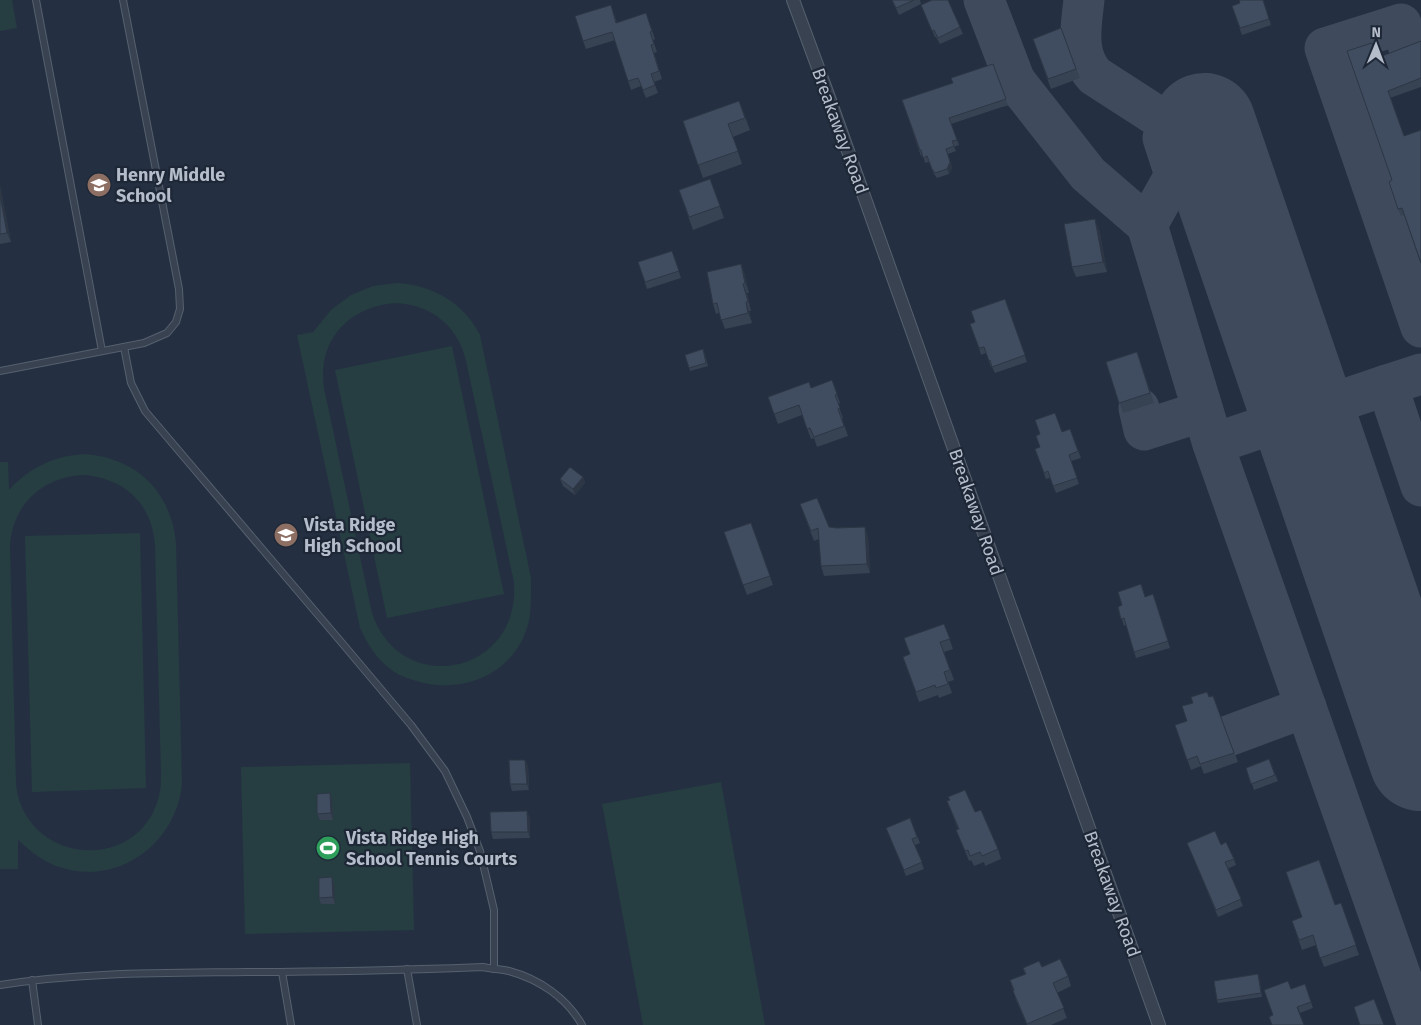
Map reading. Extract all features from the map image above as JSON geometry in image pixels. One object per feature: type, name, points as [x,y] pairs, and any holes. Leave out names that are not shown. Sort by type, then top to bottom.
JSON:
[{"type":"street","name":"Breakaway Road","points":[[793,0],[1159,1025]]},
{"type":"lane","points":[[36,0],[102,351]]},
{"type":"lane","points":[[0,370],[144,343],[167,333],[176,322],[180,309],[179,289],[123,0]]},
{"type":"lane","points":[[124,347],[131,383],[145,411],[368,672],[445,771],[467,817],[480,851],[494,910],[494,969]]},
{"type":"lane","points":[[0,985],[32,980],[74,977],[483,967],[509,971],[532,980],[553,992],[570,1006],[582,1025]]},
{"type":"lane","points":[[407,969],[417,1025]]},
{"type":"lane","points":[[282,972],[291,1025]]},
{"type":"lane","points":[[32,980],[38,1025]]},
{"type":"green space","points":[[0,0],[12,0],[17,28],[0,31]]},
{"type":"green space","points":[[397,283],[410,284],[435,292],[456,305],[480,335],[531,578],[531,605],[526,631],[518,647],[507,661],[480,679],[447,685],[430,684],[397,674],[376,655],[360,628],[297,335],[313,332],[332,309],[351,295],[373,286]],"holes":[[[396,303],[421,308],[442,320],[457,337],[462,349],[514,582],[511,614],[499,638],[480,656],[456,665],[431,665],[407,657],[386,640],[372,613],[324,388],[323,371],[326,355],[331,341],[340,329],[364,311]]]},
{"type":"green space","points":[[452,346],[504,594],[387,618],[335,370]]},
{"type":"green space","points":[[85,454],[103,457],[120,462],[135,470],[158,493],[167,508],[173,524],[176,543],[182,784],[177,806],[168,826],[155,843],[139,856],[121,866],[100,871],[78,871],[56,866],[36,855],[18,840],[18,869],[0,869],[0,462],[8,462],[9,490],[25,475],[43,464],[74,455]],"holes":[[[85,475],[100,478],[125,488],[135,497],[143,507],[153,532],[155,547],[161,782],[159,796],[148,821],[130,839],[108,848],[84,850],[61,845],[40,832],[24,812],[16,785],[10,546],[12,531],[17,518],[32,496],[43,487],[70,477]]]},
{"type":"green space","points":[[140,533],[146,788],[32,792],[25,536]]},
{"type":"green space","name":"Vista Ridge High School Tennis Courts","points":[[410,763],[414,930],[245,934],[241,767]]},
{"type":"green space","points":[[721,782],[765,1025],[643,1025],[602,804]]},
{"type":"building","points":[[892,0],[914,0],[896,8]]},
{"type":"building","points":[[932,0],[948,0],[960,27],[938,38],[934,30],[932,31],[921,5]]},
{"type":"building","points":[[1239,0],[1263,0],[1269,19],[1240,28],[1232,6],[1240,3]]},
{"type":"building","points":[[611,5],[616,23],[646,13],[652,31],[650,32],[654,44],[651,45],[659,71],[651,74],[655,85],[643,90],[638,78],[628,81],[612,32],[583,41],[575,16]]},
{"type":"building","points":[[1061,28],[1076,69],[1048,79],[1033,39]]},
{"type":"building","points":[[1421,41],[1421,78],[1388,91],[1404,136],[1421,130],[1421,263],[1402,208],[1398,209],[1389,182],[1392,180],[1347,51],[1372,43],[1377,58]]},
{"type":"building","points":[[993,64],[1006,99],[949,118],[957,140],[952,141],[954,146],[946,149],[950,162],[947,169],[935,173],[927,156],[923,158],[902,100],[953,83],[951,78]]},
{"type":"building","points":[[739,101],[745,118],[728,124],[738,151],[698,165],[683,121]]},
{"type":"building","points":[[710,179],[720,206],[689,217],[679,190]]},
{"type":"building","points":[[0,195],[7,233],[0,234]]},
{"type":"building","points":[[1095,219],[1103,262],[1072,267],[1064,224]]},
{"type":"building","points":[[672,251],[679,271],[645,282],[638,262]]},
{"type":"building","points":[[741,264],[745,283],[743,284],[748,301],[746,302],[748,313],[721,320],[717,303],[713,304],[707,272]]},
{"type":"building","points":[[1005,299],[1025,355],[992,367],[984,347],[979,348],[970,324],[975,322],[971,311]]},
{"type":"building","points":[[703,349],[706,363],[689,368],[685,355]]},
{"type":"building","points":[[1137,352],[1150,393],[1119,403],[1106,362]]},
{"type":"building","points":[[832,380],[840,408],[838,409],[844,426],[814,437],[810,428],[807,429],[799,405],[774,414],[768,397],[809,382],[811,388]]},
{"type":"building","points":[[1055,413],[1062,432],[1070,429],[1078,451],[1069,455],[1077,478],[1053,486],[1048,471],[1044,473],[1035,449],[1040,447],[1036,436],[1040,434],[1035,420]]},
{"type":"building","points":[[570,467],[583,477],[573,489],[560,479]]},
{"type":"building","points":[[817,498],[829,527],[865,527],[867,564],[821,566],[818,528],[811,531],[800,504]]},
{"type":"building","points":[[751,523],[770,576],[743,585],[724,532]]},
{"type":"building","points":[[1141,584],[1145,597],[1153,594],[1168,641],[1134,652],[1124,618],[1121,619],[1118,607],[1122,605],[1118,592]]},
{"type":"building","points":[[944,624],[950,639],[940,642],[950,670],[944,672],[948,684],[936,688],[935,685],[916,692],[903,657],[910,654],[904,638]]},
{"type":"building","points":[[1207,692],[1209,697],[1213,696],[1234,753],[1200,764],[1197,756],[1187,760],[1175,725],[1187,721],[1182,706],[1193,703],[1191,697]]},
{"type":"building","points":[[1269,759],[1275,775],[1251,784],[1246,768]]},
{"type":"building","points":[[509,760],[525,760],[527,784],[510,784]]},
{"type":"building","points":[[965,790],[975,812],[981,810],[998,849],[982,856],[980,852],[970,856],[968,850],[965,851],[956,830],[959,829],[947,801],[950,800],[948,797]]},
{"type":"building","points":[[330,793],[331,813],[317,814],[317,794]]},
{"type":"building","points":[[527,811],[528,832],[491,832],[490,812]]},
{"type":"building","points":[[910,818],[917,837],[912,839],[922,862],[904,870],[886,828]]},
{"type":"building","points":[[1215,831],[1221,845],[1226,842],[1234,859],[1225,862],[1241,899],[1216,910],[1187,843]]},
{"type":"building","points":[[1319,860],[1335,905],[1341,903],[1356,945],[1320,958],[1313,935],[1299,940],[1292,921],[1302,917],[1286,872]]},
{"type":"building","points":[[332,877],[333,897],[319,898],[319,878]]},
{"type":"building","points":[[1060,959],[1068,976],[1053,983],[1064,1008],[1027,1024],[1010,980],[1026,974],[1023,968],[1039,961],[1042,967]]},
{"type":"building","points":[[1258,974],[1261,993],[1217,1000],[1214,981]]},
{"type":"building","points":[[1288,981],[1291,989],[1305,984],[1311,1002],[1297,1007],[1304,1025],[1272,1025],[1269,1017],[1273,1015],[1264,990]]},
{"type":"building","points":[[1374,999],[1384,1025],[1360,1025],[1354,1007]]},
{"type":"taxiway","points":[[984,0],[1015,81]]},
{"type":"taxiway","points":[[1084,0],[1081,40],[1084,59],[1089,68],[1095,76],[1171,125],[1174,134]]},
{"type":"taxiway","points":[[1411,53],[1401,24],[1325,48],[1421,327]]},
{"type":"taxiway","points":[[1001,86],[1015,81],[1088,174],[1147,225]]},
{"type":"taxiway","points":[[1204,125],[1163,138],[1175,175],[1147,225],[1213,444],[1418,1025]]},
{"type":"taxiway","points":[[1387,385],[1421,374]]},
{"type":"taxiway","points":[[1213,444],[1387,385],[1421,486]]},
{"type":"taxiway","points":[[1139,408],[1144,430],[1203,411]]},
{"type":"taxiway","points":[[1228,736],[1306,707]]},
{"type":"runway","points":[[1204,125],[1421,759]]},
{"type":"place","name":"Henry Middle School","points":[[99,185]]},
{"type":"place","name":"Vista Ridge High School","points":[[286,535]]},
{"type":"place","name":"Vista Ridge High School Tennis Courts","points":[[328,848]]}]
